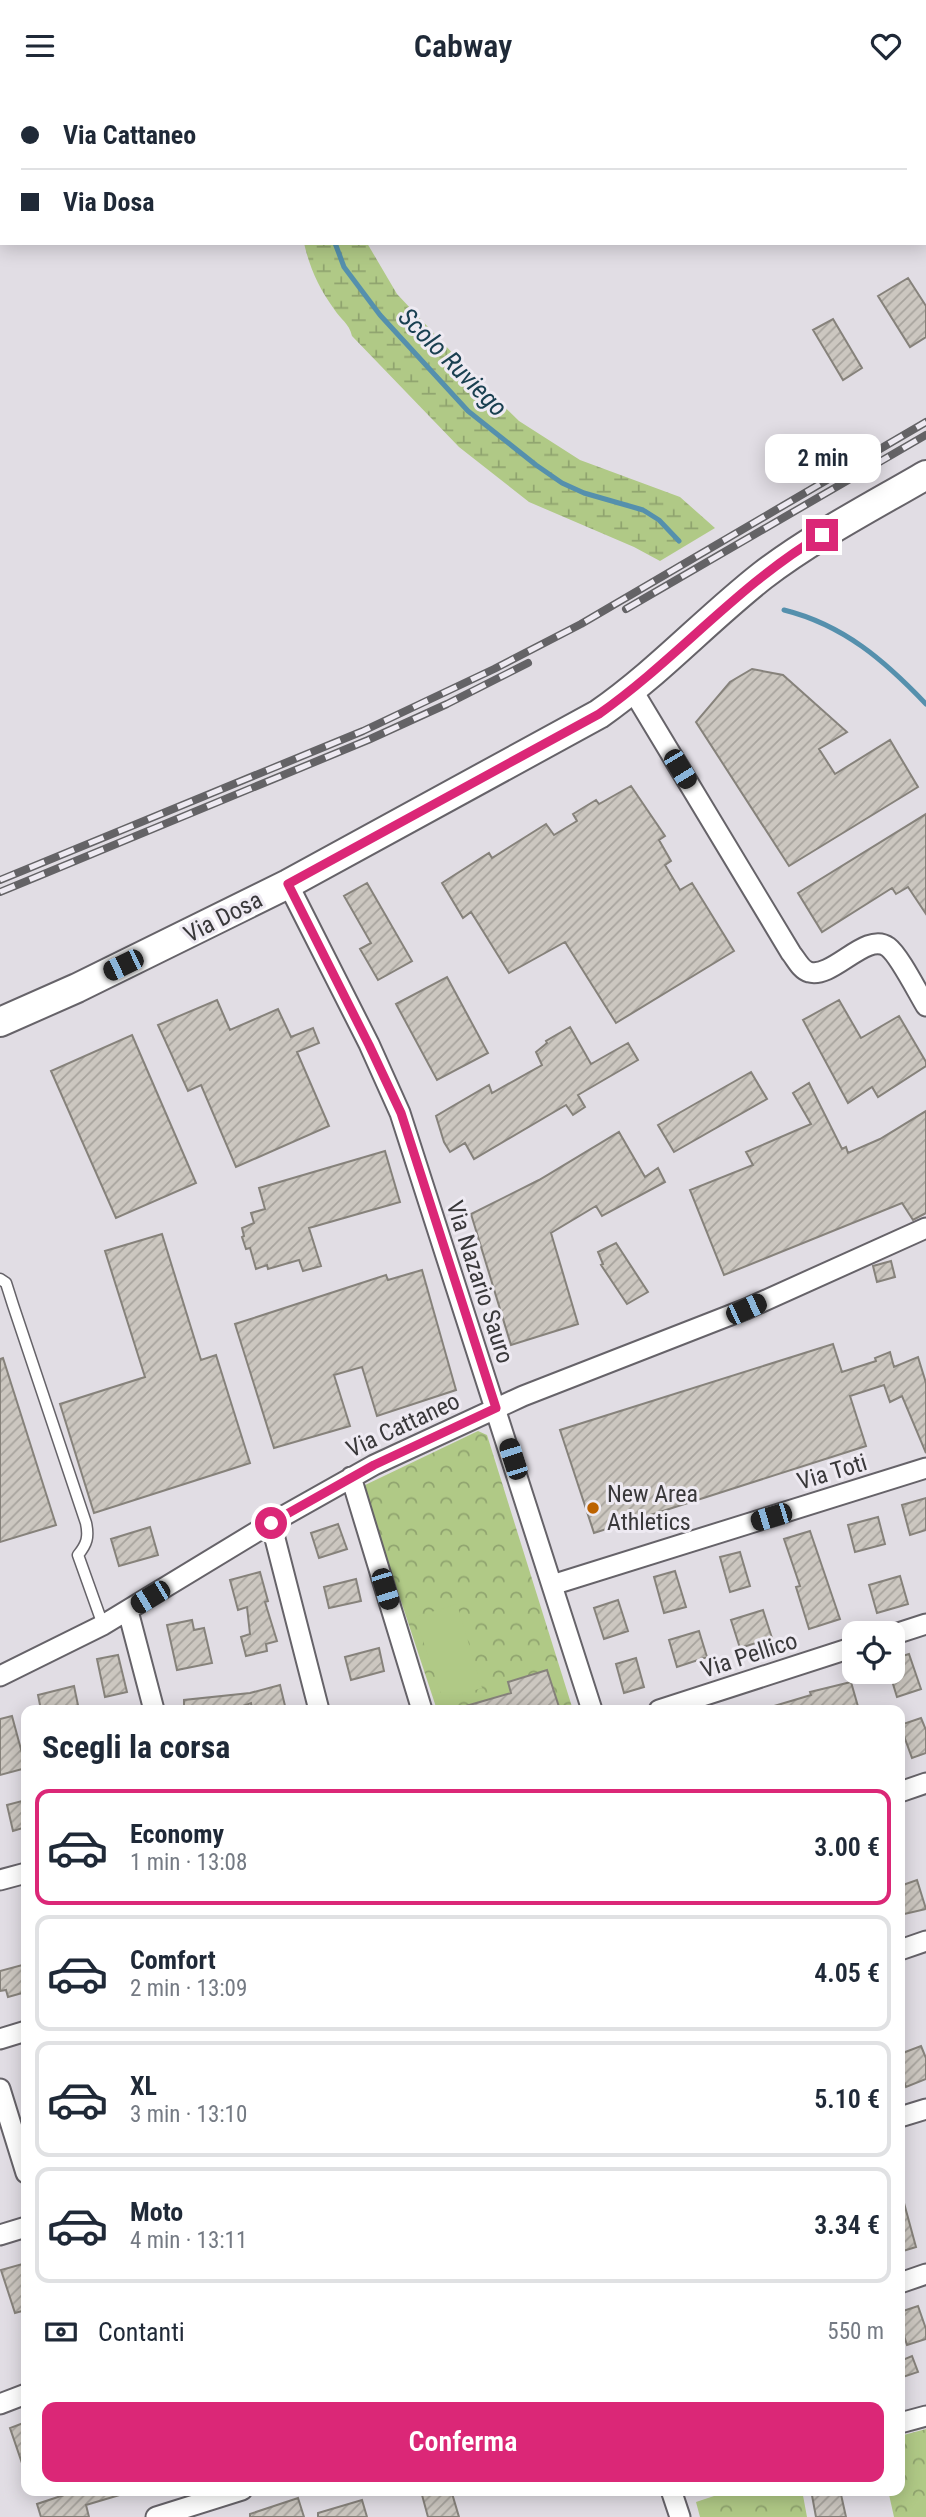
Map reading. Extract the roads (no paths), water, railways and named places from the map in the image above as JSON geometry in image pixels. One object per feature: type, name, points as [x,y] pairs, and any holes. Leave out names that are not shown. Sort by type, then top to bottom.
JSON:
[{"type":"street","name":"Via Dosa","points":[[0,1022],[77,988],[288,884],[549,744],[633,691],[739,596],[791,555],[926,475]]},
{"type":"street","points":[[633,691],[803,969],[809,972],[822,971],[871,944],[881,944],[891,949],[926,1006]]},
{"type":"street","name":"Via Nazario Sauro","points":[[288,884],[401,1113],[590,1705]]},
{"type":"street","name":"Via Cattaneo","points":[[0,1677],[128,1611],[351,1477],[496,1408],[746,1309],[926,1228]]},
{"type":"street","name":"Via Toti","points":[[552,1585],[926,1468]]},
{"type":"street","points":[[351,1477],[420,1705]]},
{"type":"street","points":[[271,1523],[318,1705]]},
{"type":"street","points":[[128,1611],[152,1705]]},
{"type":"street","points":[[905,1631],[926,1624]]},
{"type":"street","name":"Via Pellico","points":[[674,1705],[842,1651]]},
{"type":"street","points":[[905,1790],[926,1783]]},
{"type":"street","points":[[0,1880],[21,1874]]},
{"type":"street","points":[[905,1948],[926,1941]]},
{"type":"street","points":[[0,2039],[21,2033]]},
{"type":"street","points":[[0,2089],[21,2157]]},
{"type":"street","points":[[905,2115],[926,2109]]},
{"type":"street","points":[[0,2235],[21,2229]]},
{"type":"street","points":[[905,2281],[926,2274]]},
{"type":"street","points":[[0,2404],[21,2397]]},
{"type":"street","points":[[905,2422],[926,2416]]},
{"type":"street","points":[[156,2517],[223,2496]]},
{"type":"street","points":[[675,2496],[680,2517]]},
{"type":"lane","points":[[0,1279],[6,1283],[86,1523],[89,1535],[85,1547],[78,1555],[103,1625]]},
{"type":"waterway","name":"Scolo Ruviego","points":[[336,245],[344,267],[380,315],[468,411],[562,483],[584,493],[643,510],[659,520],[679,541]]},
{"type":"waterway","name":"Scolo Ruviego","points":[[784,610],[826,625],[862,646],[895,673],[926,704]]},
{"type":"railway","points":[[0,880],[363,731],[494,669],[581,624],[926,422]]},
{"type":"railway","points":[[626,609],[926,435]]},
{"type":"railway","points":[[0,892],[368,740],[528,663]]},
{"type":"place","name":"New Area Athletics","points":[[593,1508]]}]
